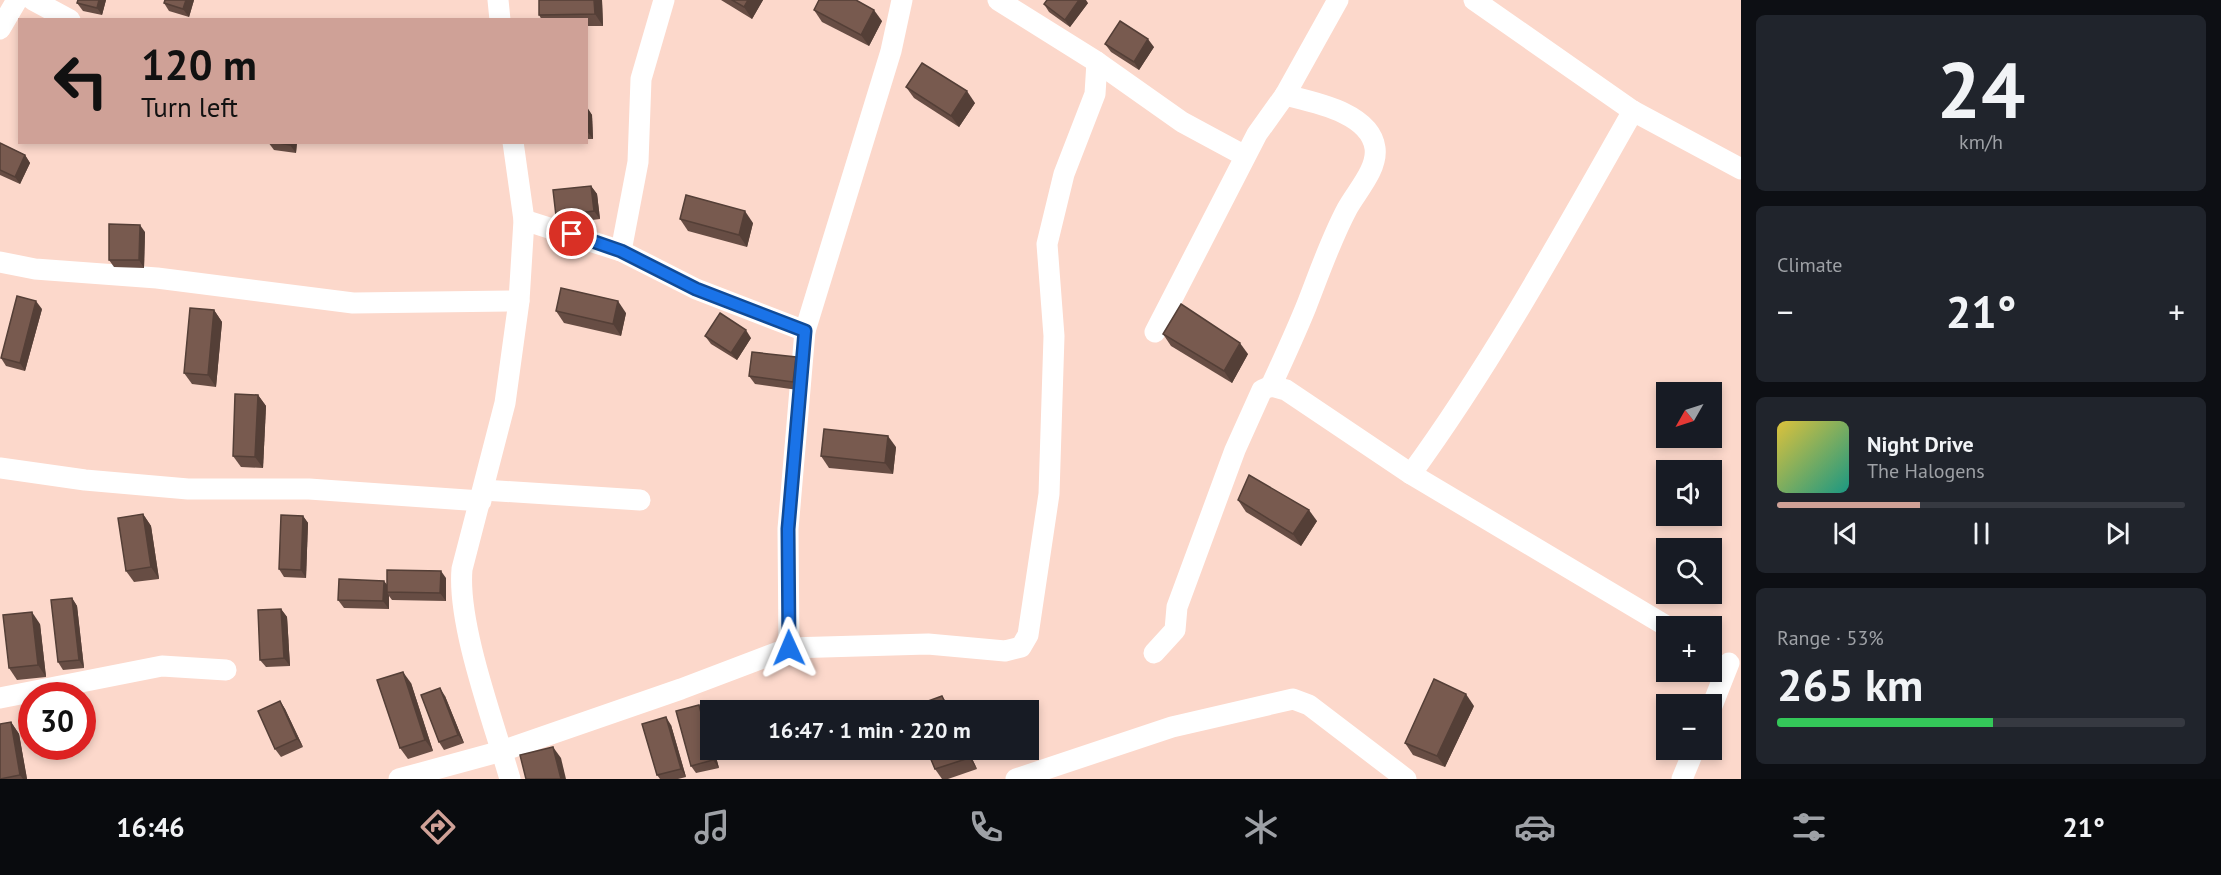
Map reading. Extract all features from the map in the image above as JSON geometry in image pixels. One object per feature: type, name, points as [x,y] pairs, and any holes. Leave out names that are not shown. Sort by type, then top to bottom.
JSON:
[{"type":"street","points":[[0,29],[17,0]]},
{"type":"street","points":[[33,0],[66,18]]},
{"type":"street","points":[[498,0],[500,18]]},
{"type":"street","points":[[621,251],[638,162],[641,79],[664,0]]},
{"type":"street","points":[[789,648],[788,529],[805,331],[891,51],[902,0]]},
{"type":"street","points":[[998,0],[1097,62],[1182,122],[1245,156]]},
{"type":"street","points":[[1155,332],[1245,156],[1285,95],[1338,0]]},
{"type":"street","points":[[1474,0],[1633,111],[1741,169]]},
{"type":"street","points":[[399,779],[502,751],[681,689],[789,648],[928,644],[1005,651],[1021,647],[1028,635],[1049,494],[1054,336],[1047,244],[1064,174],[1095,94],[1097,62]]},
{"type":"street","points":[[1095,94],[1119,79]]},
{"type":"street","points":[[1271,387],[1328,249],[1346,210],[1373,164],[1375,148],[1368,133],[1354,118],[1328,107],[1285,95]]},
{"type":"street","points":[[1411,474],[1448,423],[1557,244],[1633,111]]},
{"type":"street","points":[[510,779],[473,648],[460,586],[462,569],[505,403],[519,301],[524,220],[513,144]]},
{"type":"street","points":[[524,220],[621,251],[696,289],[805,331]]},
{"type":"street","points":[[0,262],[35,269],[158,278],[353,303],[519,301]]},
{"type":"street","points":[[1154,653],[1173,635],[1177,607],[1235,450],[1262,390],[1271,387],[1286,390],[1411,474],[1656,620]]},
{"type":"street","points":[[0,468],[85,480],[188,489],[309,489],[640,500]]},
{"type":"street","points":[[1716,694],[1727,661]]},
{"type":"street","points":[[0,698],[162,666],[226,670]]},
{"type":"street","points":[[1016,779],[1172,727],[1293,699],[1310,705],[1406,779]]},
{"type":"street","points":[[1682,779],[1690,760]]},
{"type":"building","points":[[78,0],[99,0],[97,8],[77,3]]},
{"type":"building","points":[[165,0],[186,0],[183,9],[164,3]]},
{"type":"building","points":[[539,0],[594,0],[595,14],[539,15]]},
{"type":"building","points":[[732,0],[748,0],[744,7]]},
{"type":"building","points":[[819,0],[856,0],[874,10],[861,35],[814,10]]},
{"type":"building","points":[[1047,0],[1079,0],[1065,20],[1044,4]]},
{"type":"building","points":[[1120,21],[1148,39],[1134,62],[1105,44]]},
{"type":"building","points":[[922,63],[967,91],[951,116],[906,87]]},
{"type":"building","points":[[0,143],[25,155],[15,177],[0,170]]},
{"type":"building","points":[[591,186],[594,211],[556,216],[553,190]]},
{"type":"building","points":[[686,195],[745,211],[739,235],[680,219]]},
{"type":"building","points":[[109,224],[140,225],[139,260],[109,260]]},
{"type":"building","points":[[561,288],[618,301],[613,324],[556,311]]},
{"type":"building","points":[[17,296],[36,301],[20,363],[1,358]]},
{"type":"building","points":[[1181,304],[1240,343],[1224,371],[1163,334]]},
{"type":"building","points":[[190,308],[214,310],[208,375],[184,373]]},
{"type":"building","points":[[720,313],[746,330],[731,353],[705,336]]},
{"type":"building","points":[[752,352],[796,357],[793,382],[749,376]]},
{"type":"building","points":[[235,394],[258,395],[255,457],[233,456]]},
{"type":"building","points":[[824,429],[888,436],[885,463],[821,456]]},
{"type":"building","points":[[1249,475],[1309,510],[1293,534],[1238,500]]},
{"type":"building","points":[[143,514],[151,567],[126,571],[118,518]]},
{"type":"building","points":[[281,515],[303,516],[301,570],[279,569]]},
{"type":"building","points":[[387,570],[441,571],[440,593],[387,592]]},
{"type":"building","points":[[339,579],[384,581],[383,601],[338,600]]},
{"type":"building","points":[[72,598],[79,660],[58,662],[51,600]]},
{"type":"building","points":[[281,609],[284,658],[260,660],[258,610]]},
{"type":"building","points":[[32,612],[38,665],[9,668],[3,615]]},
{"type":"building","points":[[403,672],[425,740],[400,748],[377,680]]},
{"type":"building","points":[[1434,679],[1466,694],[1437,756],[1405,743]]},
{"type":"building","points":[[440,688],[458,735],[439,742],[421,695]]},
{"type":"building","points":[[942,696],[944,700],[931,700]]},
{"type":"building","points":[[280,701],[297,739],[275,749],[258,711]]},
{"type":"building","points":[[699,705],[700,760],[713,760],[691,766],[676,711]]},
{"type":"building","points":[[666,717],[681,769],[657,775],[642,724]]},
{"type":"building","points":[[11,722],[20,775],[0,779],[0,724]]},
{"type":"building","points":[[553,747],[561,779],[526,779],[520,755]]},
{"type":"building","points":[[931,760],[963,760],[935,769]]},
{"type":"route","points":[[572,234],[621,251],[696,289],[805,331],[788,529],[789,648]]}]
